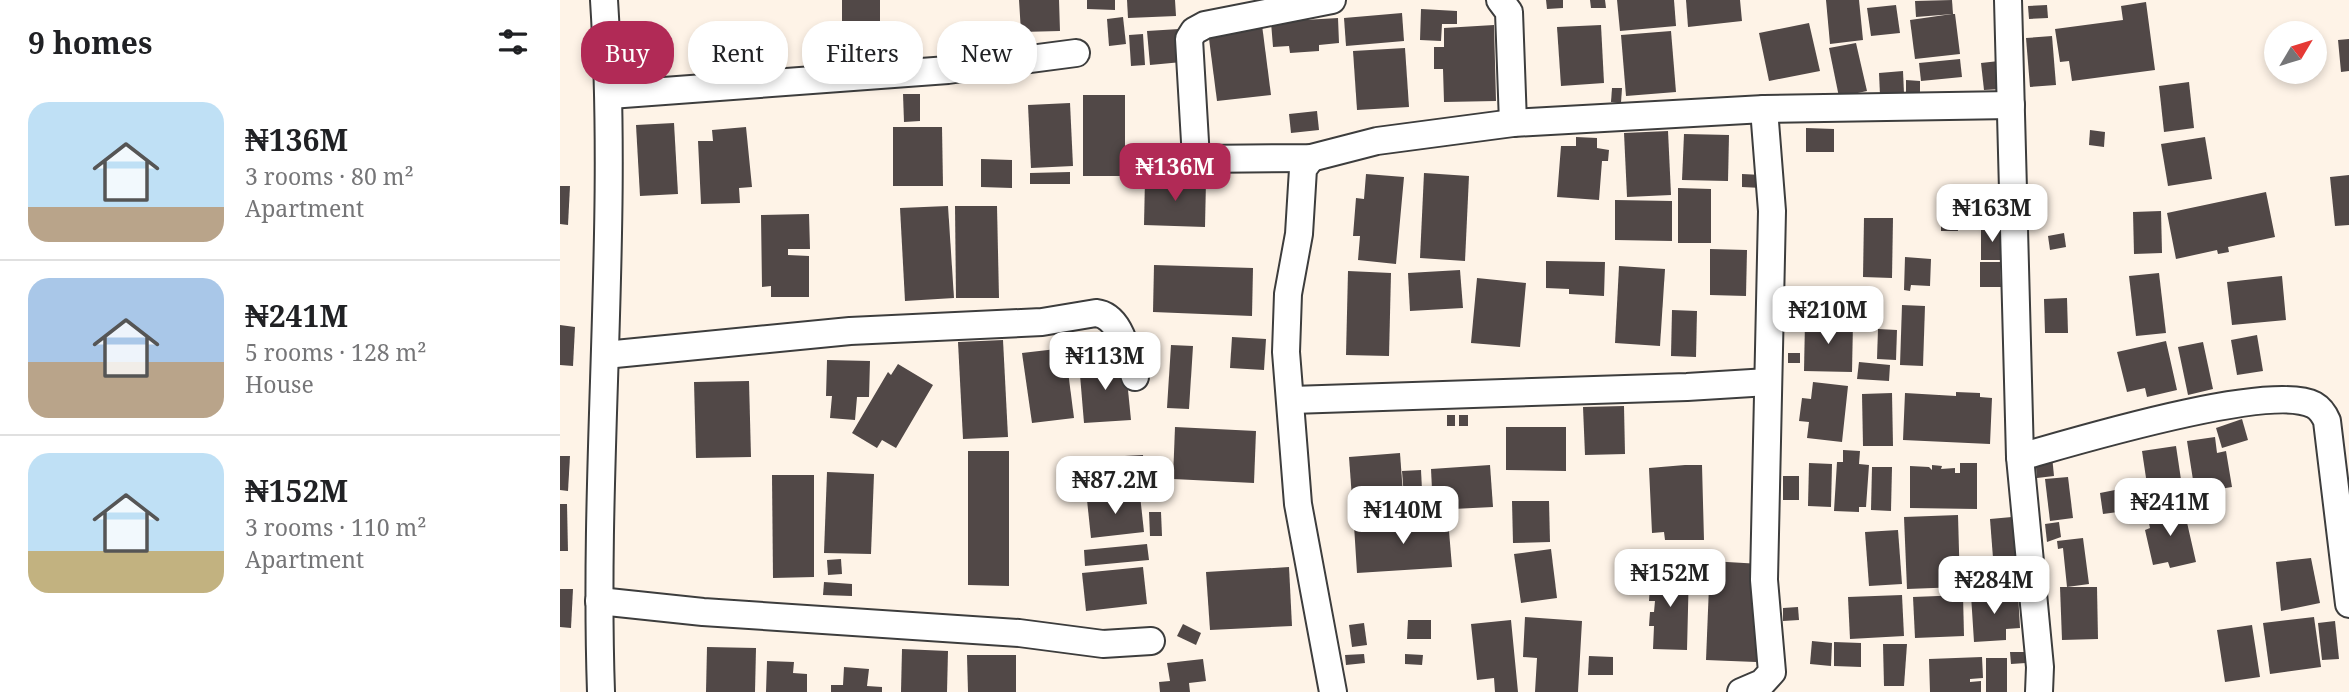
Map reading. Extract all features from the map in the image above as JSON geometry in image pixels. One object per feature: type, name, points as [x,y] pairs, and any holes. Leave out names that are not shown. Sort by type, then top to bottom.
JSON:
[{"type":"street","points":[[601,692],[599,601],[610,206],[610,95],[604,0]]},
{"type":"street","points":[[1196,159],[1189,39],[1194,31],[1205,25],[1332,0]]},
{"type":"street","points":[[1500,0],[1509,12],[1513,123]]},
{"type":"street","points":[[2008,0],[2020,457],[2040,667],[2039,692]]},
{"type":"street","points":[[610,95],[948,70],[1076,53]]},
{"type":"street","points":[[1143,166],[1196,159],[1311,158],[1377,141],[1513,123],[1765,109],[2011,105]]},
{"type":"street","points":[[1741,692],[1762,683],[1772,673],[1764,580],[1772,211],[1765,109]]},
{"type":"street","points":[[1311,158],[1303,169],[1299,234],[1288,294],[1286,352],[1292,400],[1298,504],[1317,593],[1333,692]]},
{"type":"street","points":[[605,355],[850,331],[1042,322],[1096,313],[1105,314],[1116,325],[1135,377]]},
{"type":"street","points":[[1292,400],[1768,382]]},
{"type":"street","points":[[2020,457],[2148,421],[2277,398],[2312,404],[2322,410],[2327,421],[2349,604]]},
{"type":"street","points":[[599,601],[703,612],[1018,633],[1103,644],[1151,641]]},
{"type":"building","points":[[842,0],[880,0],[880,21],[842,21]]},
{"type":"building","points":[[1019,0],[1059,0],[1060,31],[1037,32],[1037,21],[1020,21]]},
{"type":"building","points":[[1087,0],[1115,0],[1115,10],[1087,9]]},
{"type":"building","points":[[1127,0],[1175,0],[1176,16],[1128,18]]},
{"type":"building","points":[[1546,0],[1563,0],[1563,8],[1547,9]]},
{"type":"building","points":[[1590,0],[1605,0],[1606,8],[1591,8]]},
{"type":"building","points":[[1617,0],[1674,0],[1676,26],[1620,31]]},
{"type":"building","points":[[1686,0],[1740,0],[1742,21],[1688,27]]},
{"type":"building","points":[[1826,0],[1859,0],[1863,40],[1830,44]]},
{"type":"building","points":[[1952,0],[1953,14],[1916,17],[1915,1]]},
{"type":"building","points":[[2146,2],[2155,70],[2072,81],[2069,61],[2060,62],[2055,29],[2123,20],[2121,6]]},
{"type":"building","points":[[1896,5],[1900,33],[1871,36],[1867,8]]},
{"type":"building","points":[[2047,5],[2048,18],[2029,19],[2028,6]]},
{"type":"building","points":[[1421,9],[1457,11],[1457,24],[1442,24],[1441,41],[1420,40]]},
{"type":"building","points":[[1402,13],[1404,41],[1346,46],[1344,18]]},
{"type":"building","points":[[1955,14],[1960,54],[1915,59],[1910,20]]},
{"type":"building","points":[[1123,17],[1126,44],[1109,46],[1107,19]]},
{"type":"building","points":[[1338,18],[1339,43],[1319,45],[1319,51],[1290,53],[1289,46],[1273,47],[1271,22]]},
{"type":"building","points":[[1809,23],[1820,71],[1769,81],[1759,33]]},
{"type":"building","points":[[1262,25],[1271,95],[1217,101],[1208,31]]},
{"type":"building","points":[[1494,25],[1496,101],[1444,102],[1443,69],[1434,69],[1434,47],[1444,47],[1444,28]]},
{"type":"building","points":[[1601,25],[1604,83],[1561,86],[1557,27]]},
{"type":"building","points":[[1179,29],[1182,62],[1150,65],[1147,31]]},
{"type":"building","points":[[1671,31],[1676,92],[1626,96],[1621,35]]},
{"type":"building","points":[[1143,34],[1145,65],[1131,66],[1129,35]]},
{"type":"building","points":[[2052,36],[2056,85],[2030,87],[2026,38]]},
{"type":"building","points":[[2349,39],[2349,71],[2341,72],[2338,40]]},
{"type":"building","points":[[1856,43],[1867,91],[1839,97],[1829,48]]},
{"type":"building","points":[[1405,48],[1409,107],[1357,110],[1353,51]]},
{"type":"building","points":[[1960,59],[1962,77],[1921,81],[1919,63]]},
{"type":"building","points":[[1999,61],[2002,89],[1984,90],[1981,63]]},
{"type":"building","points":[[1903,71],[1904,94],[1880,95],[1879,73]]},
{"type":"building","points":[[1906,80],[1920,81],[1920,95],[1906,95]]},
{"type":"building","points":[[2189,82],[2194,128],[2164,132],[2159,86]]},
{"type":"building","points":[[1612,88],[1622,88],[1621,103],[1611,102]]},
{"type":"building","points":[[903,94],[920,94],[920,121],[904,122]]},
{"type":"building","points":[[1083,95],[1125,95],[1125,176],[1083,176]]},
{"type":"building","points":[[1070,103],[1073,166],[1031,168],[1028,105]]},
{"type":"building","points":[[1317,111],[1319,130],[1291,133],[1289,114]]},
{"type":"building","points":[[674,123],[678,194],[640,196],[636,125]]},
{"type":"building","points":[[746,127],[752,187],[739,188],[740,203],[701,204],[698,141],[713,141],[712,130]]},
{"type":"building","points":[[893,127],[942,127],[943,186],[893,186]]},
{"type":"building","points":[[1806,128],[1834,129],[1834,152],[1806,152]]},
{"type":"building","points":[[2090,130],[2105,132],[2104,147],[2089,145]]},
{"type":"building","points":[[1668,131],[1671,195],[1627,197],[1624,133]]},
{"type":"building","points":[[1684,134],[1729,135],[1728,181],[1682,180]]},
{"type":"building","points":[[1576,137],[1597,138],[1597,148],[1609,150],[1608,161],[1602,161],[1599,200],[1557,197],[1561,146],[1576,146]]},
{"type":"building","points":[[2205,137],[2212,179],[2168,186],[2161,144]]},
{"type":"building","points":[[981,159],[1012,160],[1012,188],[981,187]]},
{"type":"building","points":[[1070,172],[1070,184],[1030,184],[1030,173]]},
{"type":"building","points":[[1424,173],[1469,176],[1465,261],[1420,258]]},
{"type":"building","points":[[1366,174],[1404,177],[1396,264],[1358,260],[1360,236],[1353,236],[1356,198],[1364,199]]},
{"type":"building","points":[[1742,174],[1762,175],[1762,188],[1742,187]]},
{"type":"building","points":[[2349,175],[2349,225],[2335,226],[2330,177]]},
{"type":"building","points":[[1145,179],[1206,180],[1205,227],[1144,225]]},
{"type":"building","points":[[560,186],[570,186],[568,225],[560,224]]},
{"type":"building","points":[[1678,188],[1711,189],[1711,243],[1678,243]]},
{"type":"building","points":[[2266,192],[2275,237],[2228,247],[2229,252],[2218,254],[2217,250],[2176,259],[2167,213]]},
{"type":"building","points":[[1615,200],[1672,201],[1672,241],[1615,240]]},
{"type":"building","points":[[948,206],[954,298],[905,301],[900,208]]},
{"type":"building","points":[[955,206],[997,206],[999,298],[956,298]]},
{"type":"building","points":[[2161,211],[2162,253],[2134,254],[2133,212]]},
{"type":"building","points":[[809,214],[810,249],[788,249],[788,255],[809,256],[809,297],[771,297],[771,286],[762,287],[761,215]]},
{"type":"building","points":[[1957,214],[1958,231],[1941,231],[1941,215]]},
{"type":"building","points":[[1864,218],[1893,218],[1892,278],[1863,277]]},
{"type":"building","points":[[1981,228],[2003,228],[2003,260],[1981,260]]},
{"type":"building","points":[[2064,233],[2066,247],[2050,250],[2048,236]]},
{"type":"building","points":[[1710,249],[1747,250],[1746,296],[1710,295]]},
{"type":"building","points":[[1905,257],[1931,259],[1930,286],[1911,285],[1910,291],[1904,290]]},
{"type":"building","points":[[1546,261],[1605,262],[1604,296],[1569,294],[1569,289],[1546,288]]},
{"type":"building","points":[[1980,262],[2000,262],[2001,287],[1980,287]]},
{"type":"building","points":[[1154,265],[1253,268],[1252,316],[1153,312]]},
{"type":"building","points":[[1619,266],[1665,269],[1660,346],[1615,343]]},
{"type":"building","points":[[1460,270],[1463,308],[1410,311],[1408,273]]},
{"type":"building","points":[[1348,271],[1391,273],[1389,356],[1346,355]]},
{"type":"building","points":[[2159,273],[2166,333],[2136,336],[2129,276]]},
{"type":"building","points":[[2282,276],[2286,320],[2232,325],[2227,282]]},
{"type":"building","points":[[1477,278],[1526,283],[1520,347],[1471,343]]},
{"type":"building","points":[[2067,298],[2068,333],[2045,333],[2044,299]]},
{"type":"building","points":[[1902,305],[1925,306],[1923,366],[1900,365]]},
{"type":"building","points":[[1672,310],[1697,311],[1696,357],[1671,356]]},
{"type":"building","points":[[1805,321],[1853,322],[1852,372],[1804,371]]},
{"type":"building","points":[[560,325],[575,327],[573,366],[560,365]]},
{"type":"building","points":[[1878,329],[1897,330],[1896,360],[1877,359]]},
{"type":"building","points":[[2257,335],[2263,371],[2237,375],[2231,340]]},
{"type":"building","points":[[1232,337],[1266,339],[1264,370],[1230,368]]},
{"type":"building","points":[[1003,340],[1008,437],[963,439],[958,342]]},
{"type":"building","points":[[2166,341],[2177,390],[2147,397],[2145,388],[2127,392],[2117,352]]},
{"type":"building","points":[[2203,342],[2213,389],[2188,395],[2178,347]]},
{"type":"building","points":[[1171,345],[1193,346],[1189,409],[1167,408]]},
{"type":"building","points":[[1065,348],[1074,418],[1032,423],[1022,353]]},
{"type":"building","points":[[1788,353],[1800,353],[1800,363],[1788,363]]},
{"type":"building","points":[[827,360],[870,361],[869,397],[857,397],[855,420],[830,418],[832,396],[826,396]]},
{"type":"building","points":[[1125,360],[1131,420],[1084,423],[1079,363]]},
{"type":"building","points":[[1859,362],[1890,365],[1889,381],[1857,379]]},
{"type":"building","points":[[898,364],[933,385],[896,448],[882,440],[877,448],[852,433],[888,372],[891,375]]},
{"type":"building","points":[[749,381],[751,457],[696,458],[694,382]]},
{"type":"building","points":[[1813,382],[1848,386],[1842,442],[1807,438],[1809,422],[1799,421],[1802,398],[1811,399]]},
{"type":"building","points":[[1956,392],[1980,393],[1980,397],[1992,398],[1990,444],[1903,440],[1905,393],[1956,396]]},
{"type":"building","points":[[1892,393],[1893,446],[1863,446],[1862,394]]},
{"type":"building","points":[[1624,406],[1625,454],[1585,455],[1583,407]]},
{"type":"building","points":[[1447,415],[1455,415],[1455,426],[1447,426]]},
{"type":"building","points":[[1459,415],[1468,415],[1468,426],[1459,426]]},
{"type":"building","points":[[2242,419],[2248,440],[2222,448],[2216,428]]},
{"type":"building","points":[[1175,427],[1256,431],[1254,483],[1173,479]]},
{"type":"building","points":[[1506,427],[1566,427],[1566,471],[1506,470]]},
{"type":"building","points":[[2215,437],[2217,453],[2226,451],[2232,487],[2195,493],[2187,441]]},
{"type":"building","points":[[2176,446],[2183,493],[2149,498],[2142,451]]},
{"type":"building","points":[[1843,450],[1860,451],[1859,464],[1869,465],[1866,507],[1859,507],[1859,512],[1834,511],[1837,462],[1843,462]]},
{"type":"building","points":[[968,451],[1009,451],[1009,586],[968,585]]},
{"type":"building","points":[[1400,453],[1404,508],[1353,512],[1349,457]]},
{"type":"building","points":[[1143,455],[1144,479],[1089,482],[1088,458]]},
{"type":"building","points":[[560,456],[570,456],[568,491],[560,490]]},
{"type":"building","points":[[2052,456],[2054,476],[2037,478],[2035,457]]},
{"type":"building","points":[[1809,463],[1832,464],[1831,507],[1808,506]]},
{"type":"building","points":[[1960,463],[1977,463],[1977,509],[1910,508],[1910,466],[1929,467],[1932,470],[1932,465],[1942,466],[1941,469],[1955,468],[1955,473],[1960,473]]},
{"type":"building","points":[[1490,465],[1493,507],[1433,510],[1431,469]]},
{"type":"building","points":[[1702,465],[1704,540],[1665,540],[1664,532],[1652,533],[1649,468]]},
{"type":"building","points":[[1872,467],[1892,467],[1891,511],[1871,510]]},
{"type":"building","points":[[1421,470],[1423,509],[1405,510],[1402,471]]},
{"type":"building","points":[[827,472],[874,474],[871,554],[824,553]]},
{"type":"building","points":[[772,475],[814,475],[814,577],[773,578]]},
{"type":"building","points":[[1783,476],[1799,476],[1799,500],[1783,500]]},
{"type":"building","points":[[2068,477],[2073,518],[2050,521],[2045,479]]},
{"type":"building","points":[[2115,490],[2118,512],[2103,514],[2100,493]]},
{"type":"building","points":[[2141,490],[2145,509],[2123,514],[2119,495]]},
{"type":"building","points":[[1140,495],[1144,532],[1091,538],[1087,500]]},
{"type":"building","points":[[1512,501],[1549,501],[1550,542],[1513,543]]},
{"type":"building","points":[[560,504],[567,504],[568,551],[560,551]]},
{"type":"building","points":[[2183,505],[2196,562],[2170,568],[2168,562],[2153,565],[2145,530],[2150,528],[2147,514]]},
{"type":"building","points":[[1149,512],[1161,512],[1162,536],[1150,536]]},
{"type":"building","points":[[1958,515],[1960,587],[1907,589],[1904,517]]},
{"type":"building","points":[[2012,517],[2017,570],[1994,571],[1990,519]]},
{"type":"building","points":[[1448,519],[1452,567],[1357,573],[1354,525]]},
{"type":"building","points":[[2059,522],[2061,537],[2047,542],[2045,524]]},
{"type":"building","points":[[1898,530],[1902,584],[1869,586],[1865,532]]},
{"type":"building","points":[[2083,538],[2089,584],[2067,587],[2063,548],[2058,549],[2057,541]]},
{"type":"building","points":[[1147,544],[1149,560],[1085,566],[1084,550]]},
{"type":"building","points":[[1551,549],[1557,598],[1521,603],[1514,554]]},
{"type":"building","points":[[2311,558],[2320,603],[2281,611],[2276,562]]},
{"type":"building","points":[[841,559],[842,574],[828,575],[827,560]]},
{"type":"building","points":[[1710,561],[1761,564],[1756,662],[1706,660]]},
{"type":"building","points":[[1143,567],[1147,604],[1086,611],[1082,573]]},
{"type":"building","points":[[1289,567],[1292,626],[1210,630],[1206,572]]},
{"type":"building","points":[[1655,568],[1689,569],[1687,650],[1653,649],[1654,626],[1649,626],[1650,612],[1654,612],[1655,601],[1649,601],[1650,584],[1655,584]]},
{"type":"building","points":[[824,582],[852,584],[852,596],[823,595]]},
{"type":"building","points":[[2060,587],[2097,587],[2098,639],[2062,640]]},
{"type":"building","points":[[560,589],[573,589],[571,628],[560,627]]},
{"type":"building","points":[[2018,593],[2020,628],[2006,629],[2006,640],[1974,642],[1971,595]]},
{"type":"building","points":[[1902,595],[1904,636],[1850,639],[1848,597]]},
{"type":"building","points":[[1963,595],[1964,636],[1915,638],[1913,597]]},
{"type":"building","points":[[1798,607],[1799,620],[1783,621],[1783,608]]},
{"type":"building","points":[[1525,617],[1582,621],[1578,692],[1535,692],[1537,658],[1523,657]]},
{"type":"building","points":[[2314,617],[2321,667],[2270,674],[2263,623]]},
{"type":"building","points":[[1408,620],[1431,620],[1431,639],[1407,639]]},
{"type":"building","points":[[1511,620],[1518,692],[1495,692],[1494,678],[1477,680],[1471,624]]},
{"type":"building","points":[[2335,621],[2339,659],[2322,660],[2318,623]]},
{"type":"building","points":[[1364,623],[1367,645],[1352,647],[1349,625]]},
{"type":"building","points":[[1183,624],[1201,633],[1196,645],[1177,636]]},
{"type":"building","points":[[2252,625],[2260,677],[2225,682],[2217,630]]},
{"type":"building","points":[[1812,641],[1832,643],[1831,666],[1810,664]]},
{"type":"building","points":[[1834,642],[1861,643],[1861,667],[1834,666]]},
{"type":"building","points":[[1883,644],[1907,644],[1904,686],[1884,686]]},
{"type":"building","points":[[707,647],[756,648],[755,692],[706,692]]},
{"type":"building","points":[[902,649],[948,651],[947,692],[901,692]]},
{"type":"building","points":[[2010,652],[2026,652],[2026,663],[2011,664]]},
{"type":"building","points":[[1364,654],[1365,663],[1346,665],[1345,655]]},
{"type":"building","points":[[1405,654],[1423,655],[1422,665],[1405,664]]},
{"type":"building","points":[[967,655],[1016,655],[1016,692],[968,692]]},
{"type":"building","points":[[1589,656],[1613,657],[1613,675],[1588,675]]},
{"type":"building","points":[[1982,657],[1983,678],[1970,679],[1970,682],[1981,681],[1981,692],[1930,692],[1929,659]]},
{"type":"building","points":[[1986,658],[2007,658],[2007,692],[1986,692]]},
{"type":"building","points":[[1203,659],[1206,681],[1189,683],[1190,692],[1160,692],[1159,682],[1170,681],[1167,663]]},
{"type":"building","points":[[767,661],[794,662],[793,673],[807,674],[807,692],[766,692]]},
{"type":"building","points":[[844,667],[869,669],[867,686],[882,687],[882,692],[831,692],[831,685],[843,685]]}]
